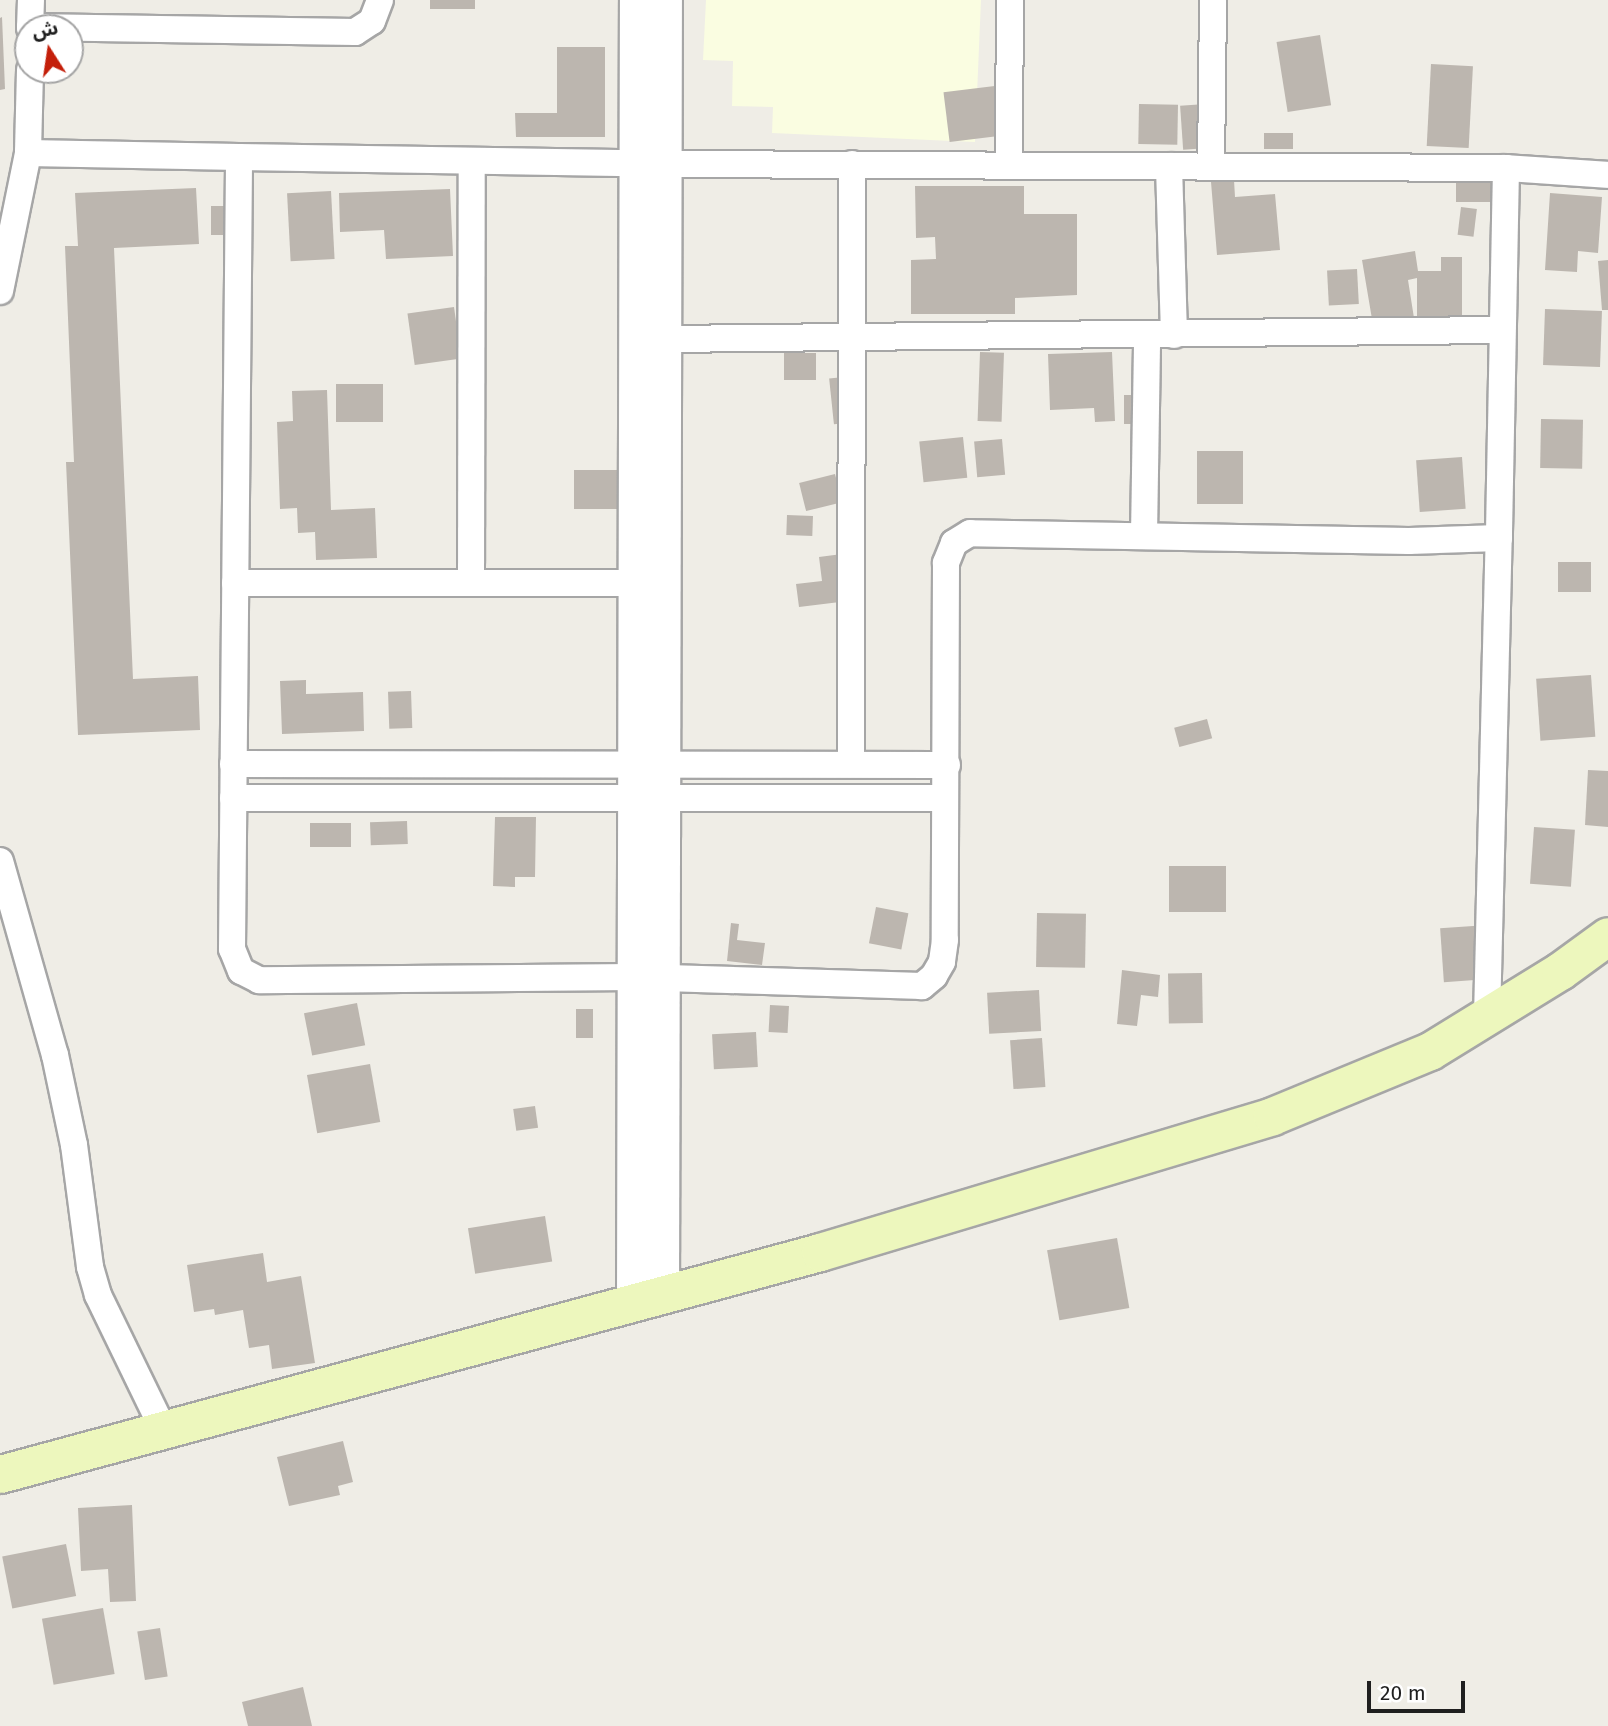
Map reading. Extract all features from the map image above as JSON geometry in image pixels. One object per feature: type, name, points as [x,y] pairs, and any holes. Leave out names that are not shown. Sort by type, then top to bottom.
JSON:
[{"type":"main road","points":[[0,1474],[648,1300],[1272,1116],[1430,1051],[1560,971],[1608,936]]},
{"type":"street","points":[[84,29],[355,32],[372,21],[380,0]]},
{"type":"street","points":[[636,0],[665,339],[650,764],[648,1300]]},
{"type":"street","points":[[650,764],[635,583],[651,164],[666,0]]},
{"type":"street","points":[[1009,165],[1010,0]]},
{"type":"street","points":[[1211,166],[1213,0]]},
{"type":"street","points":[[0,291],[28,153],[30,84]]},
{"type":"street","points":[[28,153],[651,164],[1506,168],[1608,175]]},
{"type":"street","points":[[239,157],[232,949],[241,971],[258,980],[649,979],[922,986],[934,976],[942,962],[947,765],[946,563],[954,543],[970,533],[1409,541],[1499,538]]},
{"type":"street","points":[[471,582],[472,161]]},
{"type":"street","points":[[851,764],[852,164]]},
{"type":"street","points":[[1169,166],[1174,335]]},
{"type":"street","points":[[1487,1017],[1506,168]]},
{"type":"street","points":[[665,339],[1501,330]]},
{"type":"street","points":[[1144,536],[1147,335]]},
{"type":"street","points":[[235,583],[635,583]]},
{"type":"street","points":[[233,764],[947,765]]},
{"type":"street","points":[[233,798],[945,798]]},
{"type":"street","points":[[0,861],[55,1055],[74,1145],[90,1267],[98,1295],[163,1429]]},
{"type":"shaded area","points":[[706,0],[981,0],[975,142],[772,133],[773,107],[732,106],[733,61],[703,60]]},
{"type":"building","points":[[430,0],[475,0],[475,9],[430,9]]},
{"type":"building","points":[[2,17],[5,89],[0,90],[0,18]]},
{"type":"building","points":[[1320,35],[1331,105],[1288,112],[1277,42]]},
{"type":"building","points":[[557,47],[605,47],[605,137],[516,137],[515,113],[557,113]]},
{"type":"building","points":[[1431,64],[1473,66],[1469,148],[1427,146]]},
{"type":"building","points":[[1011,84],[1017,134],[950,142],[944,92]]},
{"type":"building","points":[[1220,103],[1223,147],[1183,150],[1180,106]]},
{"type":"building","points":[[1139,104],[1178,105],[1177,145],[1138,144]]},
{"type":"building","points":[[1264,133],[1293,133],[1293,149],[1264,149]]},
{"type":"building","points":[[1234,180],[1235,197],[1275,194],[1280,250],[1217,255],[1211,182]]},
{"type":"building","points":[[1456,183],[1502,183],[1502,202],[1456,202]]},
{"type":"building","points":[[915,186],[1024,186],[1024,214],[1077,214],[1077,295],[1015,298],[1015,314],[911,314],[911,260],[936,259],[935,237],[916,238]]},
{"type":"building","points":[[196,188],[199,244],[114,248],[133,679],[198,676],[200,730],[78,735],[66,462],[74,462],[65,246],[78,246],[75,193]]},
{"type":"building","points":[[450,189],[453,256],[386,259],[384,230],[340,232],[339,193]]},
{"type":"building","points":[[331,191],[335,259],[291,261],[287,193]]},
{"type":"building","points":[[1550,193],[1602,197],[1598,253],[1578,251],[1577,272],[1545,270]]},
{"type":"building","points":[[211,206],[235,206],[235,235],[211,235]]},
{"type":"building","points":[[1461,207],[1477,209],[1473,237],[1458,235]]},
{"type":"building","points":[[1415,251],[1418,271],[1441,271],[1441,257],[1462,257],[1462,327],[1417,326],[1417,278],[1408,280],[1414,318],[1373,325],[1362,260]]},
{"type":"building","points":[[1608,260],[1608,310],[1602,310],[1598,261]]},
{"type":"building","points":[[1357,269],[1359,304],[1329,306],[1327,271]]},
{"type":"building","points":[[454,307],[461,358],[415,365],[407,314]]},
{"type":"building","points":[[1545,309],[1602,311],[1600,367],[1543,365]]},
{"type":"building","points":[[980,352],[1004,353],[1002,422],[978,421]]},
{"type":"building","points":[[1112,352],[1115,421],[1095,422],[1094,408],[1050,410],[1048,354]]},
{"type":"building","points":[[784,353],[816,353],[816,380],[784,380]]},
{"type":"building","points":[[854,376],[859,422],[834,424],[829,379]]},
{"type":"building","points":[[336,384],[383,384],[383,422],[336,422]]},
{"type":"building","points":[[327,390],[331,510],[375,508],[377,558],[316,560],[315,532],[298,533],[297,508],[280,509],[277,422],[293,421],[292,391]]},
{"type":"building","points":[[1124,395],[1154,395],[1154,424],[1124,424]]},
{"type":"building","points":[[1541,419],[1583,420],[1582,469],[1540,468]]},
{"type":"building","points":[[963,437],[967,478],[924,482],[919,442]]},
{"type":"building","points":[[1002,439],[1005,475],[977,477],[974,441]]},
{"type":"building","points":[[1197,451],[1243,451],[1243,504],[1197,504]]},
{"type":"building","points":[[1462,457],[1466,509],[1420,512],[1416,460]]},
{"type":"building","points":[[574,470],[640,470],[640,509],[574,509]]},
{"type":"building","points":[[835,474],[842,502],[806,511],[799,483]]},
{"type":"building","points":[[787,515],[813,516],[812,536],[786,535]]},
{"type":"building","points":[[842,554],[848,601],[799,607],[796,584],[822,581],[819,557]]},
{"type":"building","points":[[1558,562],[1591,562],[1591,592],[1558,592]]},
{"type":"building","points":[[1591,675],[1595,737],[1540,741],[1536,679]]},
{"type":"building","points":[[306,680],[306,694],[363,692],[364,731],[282,734],[280,681]]},
{"type":"building","points":[[411,691],[412,728],[389,729],[388,692]]},
{"type":"building","points":[[1207,719],[1212,738],[1179,747],[1174,728]]},
{"type":"building","points":[[1588,770],[1608,771],[1608,827],[1585,825]]},
{"type":"building","points":[[495,817],[536,817],[535,877],[515,877],[515,887],[493,886]]},
{"type":"building","points":[[407,821],[408,844],[371,845],[370,822]]},
{"type":"building","points":[[310,823],[351,823],[351,847],[310,847]]},
{"type":"building","points":[[1534,827],[1575,830],[1571,887],[1530,884]]},
{"type":"building","points":[[1169,866],[1226,866],[1226,912],[1169,912]]},
{"type":"building","points":[[876,907],[908,913],[901,950],[869,943]]},
{"type":"building","points":[[1037,913],[1086,914],[1085,968],[1036,967]]},
{"type":"building","points":[[731,923],[739,924],[737,940],[765,943],[762,965],[727,961]]},
{"type":"building","points":[[1488,925],[1492,979],[1444,982],[1440,928]]},
{"type":"building","points":[[1122,970],[1160,975],[1158,997],[1141,995],[1137,1026],[1117,1024]]},
{"type":"building","points":[[1202,973],[1203,1023],[1169,1024],[1168,974]]},
{"type":"building","points":[[1039,990],[1041,1031],[989,1034],[987,993]]},
{"type":"building","points":[[357,1003],[365,1045],[312,1056],[304,1013]]},
{"type":"building","points":[[770,1005],[789,1006],[788,1033],[769,1032]]},
{"type":"building","points":[[576,1009],[593,1009],[593,1038],[576,1038]]},
{"type":"building","points":[[756,1032],[758,1067],[714,1069],[712,1034]]},
{"type":"building","points":[[1042,1038],[1045,1087],[1013,1089],[1010,1040]]},
{"type":"building","points":[[370,1064],[380,1122],[317,1133],[307,1075]]},
{"type":"building","points":[[535,1106],[538,1128],[516,1131],[513,1109]]},
{"type":"building","points":[[545,1216],[552,1261],[475,1274],[468,1228]]},
{"type":"building","points":[[1117,1238],[1129,1308],[1059,1320],[1047,1250]]},
{"type":"building","points":[[263,1253],[267,1282],[301,1276],[315,1363],[272,1369],[269,1345],[249,1348],[243,1310],[215,1315],[214,1309],[194,1312],[187,1265]]},
{"type":"building","points":[[343,1441],[353,1482],[338,1486],[340,1495],[289,1506],[277,1457]]},
{"type":"building","points":[[132,1505],[136,1601],[110,1602],[108,1569],[81,1571],[78,1508]]},
{"type":"building","points":[[66,1544],[76,1596],[12,1608],[2,1556]]},
{"type":"building","points":[[103,1608],[115,1674],[54,1685],[42,1619]]},
{"type":"building","points":[[160,1628],[168,1676],[145,1680],[137,1632]]},
{"type":"building","points":[[303,1687],[312,1726],[248,1726],[242,1702]]}]
